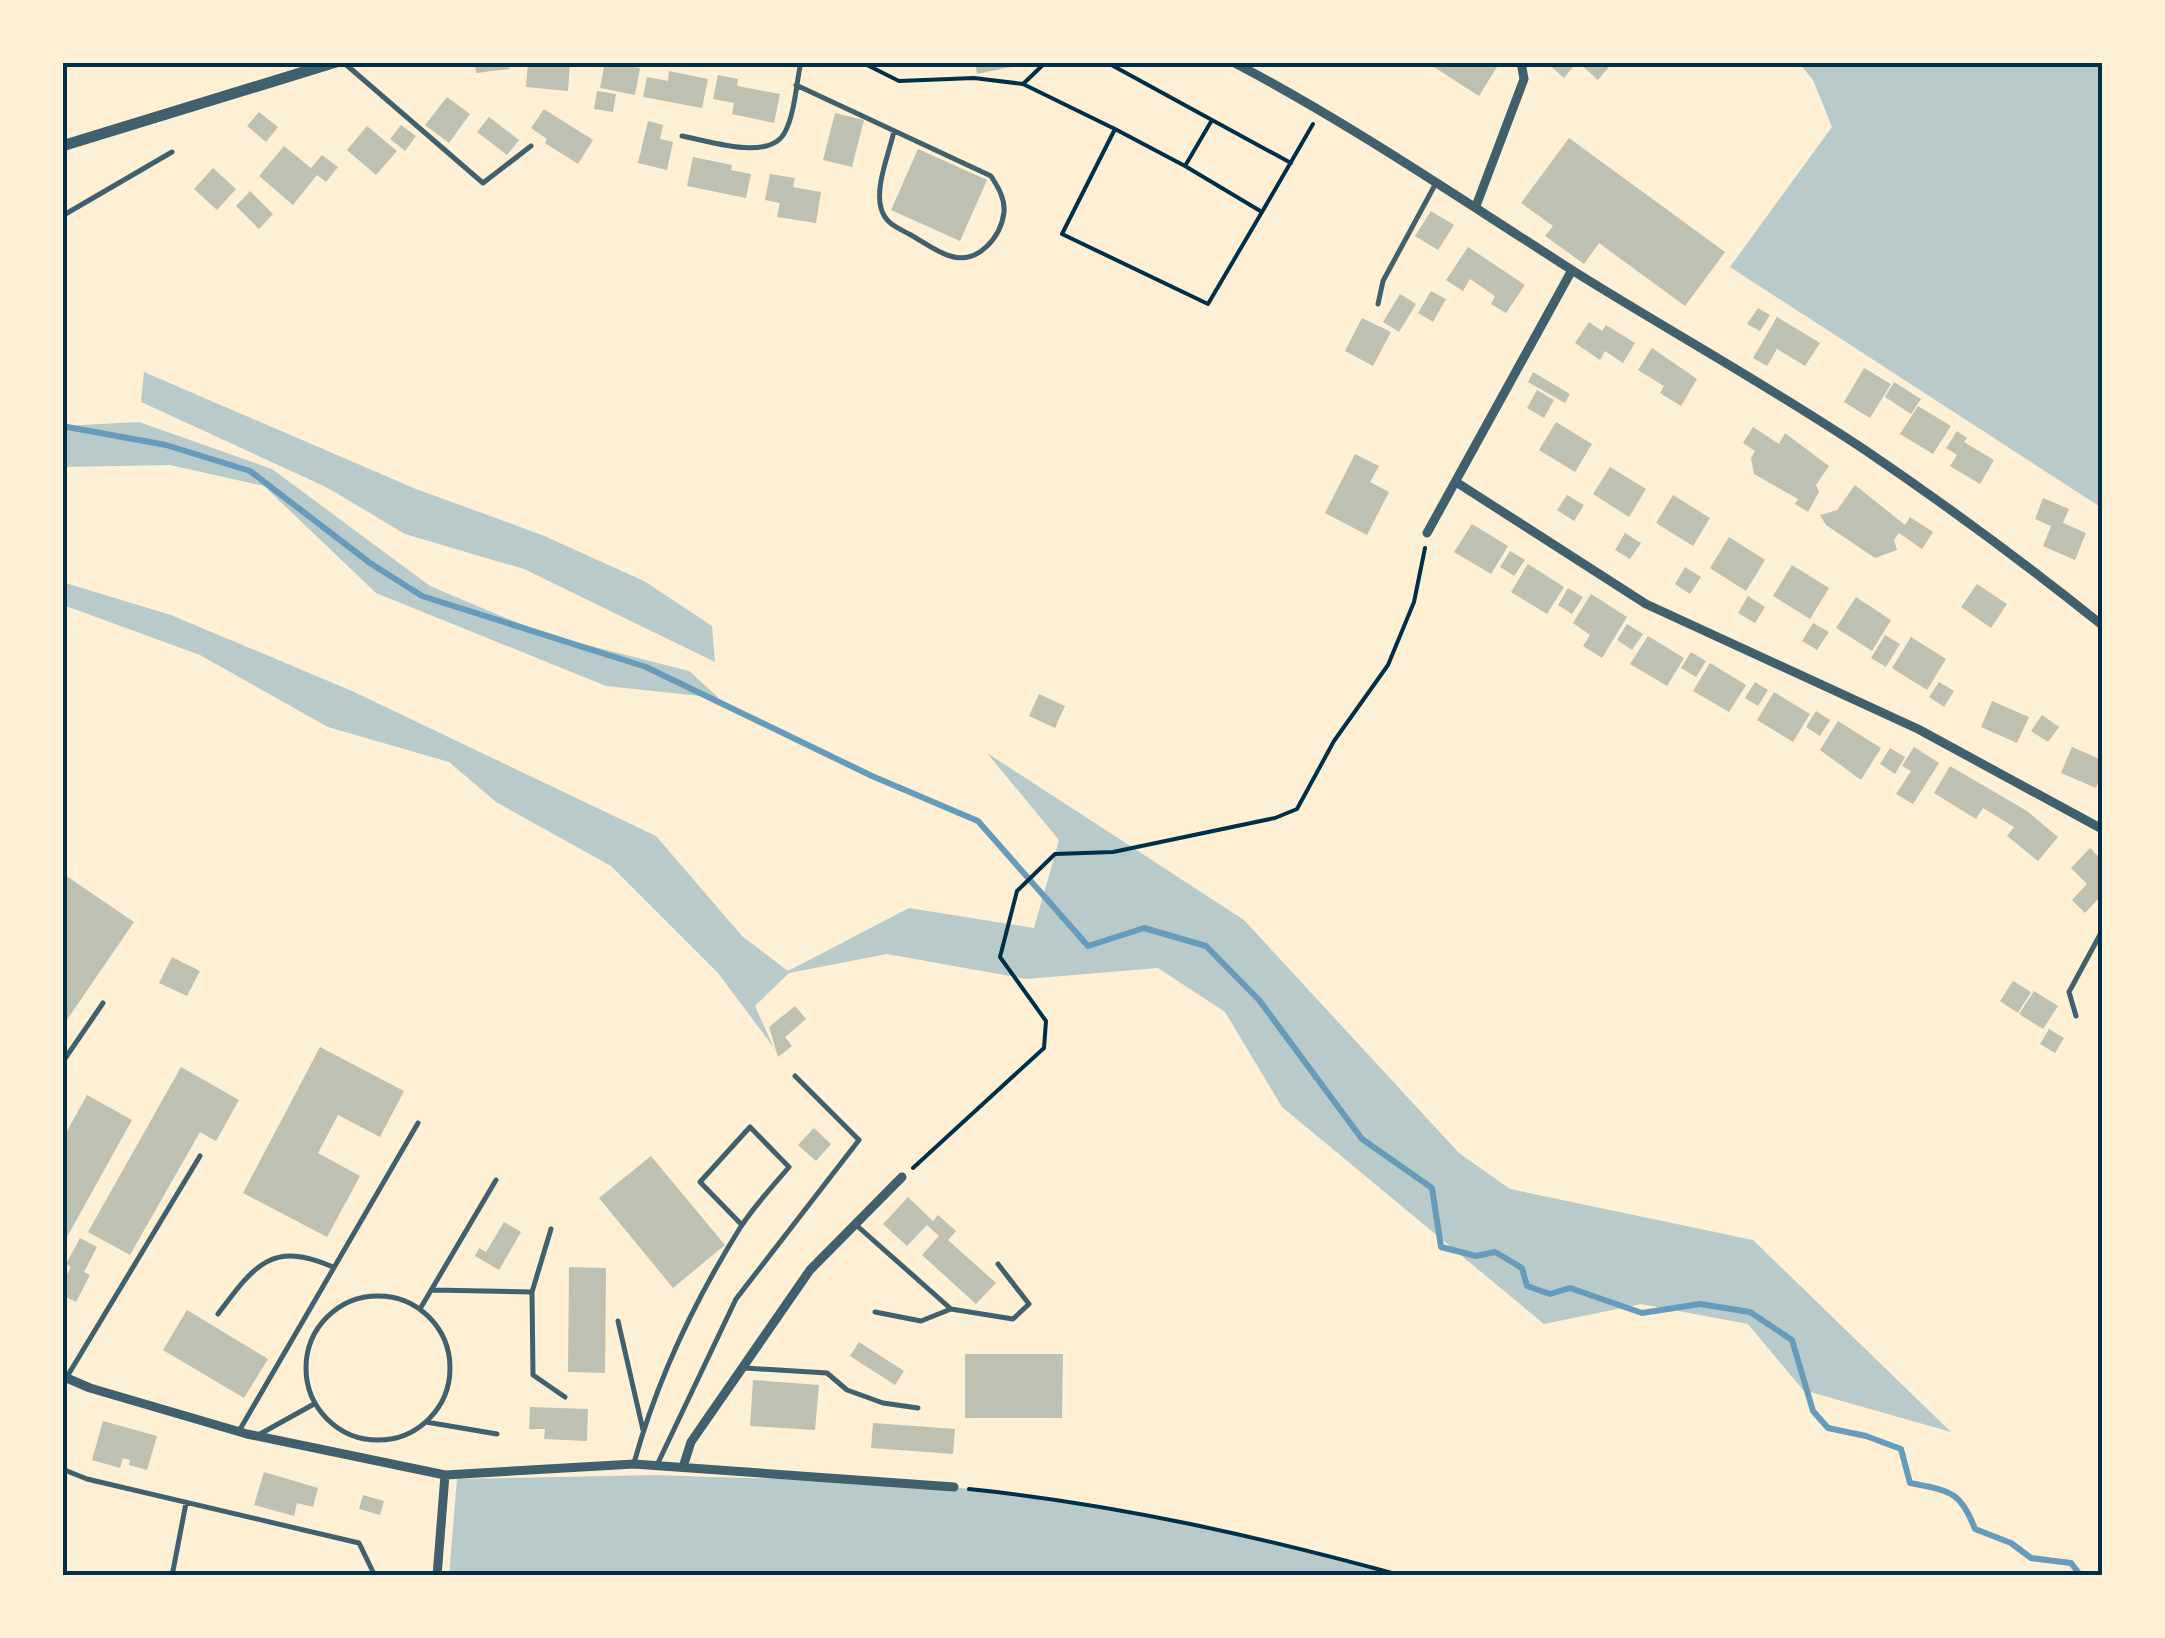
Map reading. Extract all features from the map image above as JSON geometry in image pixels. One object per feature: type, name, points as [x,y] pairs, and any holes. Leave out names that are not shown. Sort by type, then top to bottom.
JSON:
[{"type":"street","points":[[1233,62],[1476,206],[1572,270],[1864,450],[2045,579],[2102,625]]},
{"type":"street","points":[[1476,206],[1524,79],[1521,62]]},
{"type":"street","points":[[62,146],[330,63]]},
{"type":"street","points":[[1428,533],[1572,270]]},
{"type":"street","points":[[1456,482],[1646,604],[1918,729],[2102,830]]},
{"type":"street","points":[[683,1467],[690,1442],[810,1270],[902,1178]]},
{"type":"street","points":[[63,1380],[239,1432],[444,1475],[634,1464],[954,1487]]},
{"type":"street","points":[[437,1576],[444,1475]]},
{"type":"lane","points":[[682,136],[763,150],[777,143],[786,131],[800,62]]},
{"type":"lane","points":[[330,63],[483,183],[532,146]]},
{"type":"lane","points":[[796,85],[991,176],[1001,192],[1004,210],[999,230],[989,246],[972,256],[953,257],[887,222],[880,206],[881,186],[894,131]]},
{"type":"lane","points":[[62,216],[172,152]]},
{"type":"lane","points":[[1378,304],[1383,281],[1436,183]]},
{"type":"lane","points":[[2076,1016],[2069,992],[2102,931]]},
{"type":"lane","points":[[62,1063],[103,1003]]},
{"type":"lane","points":[[657,1466],[736,1299],[859,1140],[795,1076]]},
{"type":"lane","points":[[239,1432],[418,1123]]},
{"type":"lane","points":[[634,1464],[684,1330],[742,1224],[790,1166],[750,1127],[700,1182],[742,1224]]},
{"type":"lane","points":[[63,1380],[200,1156]]},
{"type":"lane","points":[[420,1309],[496,1180]]},
{"type":"lane","points":[[855,1224],[951,1309]]},
{"type":"lane","points":[[551,1228],[532,1292],[534,1375],[566,1397]]},
{"type":"lane","points":[[218,1314],[264,1262],[280,1255],[306,1255],[334,1268]]},
{"type":"lane","points":[[875,1312],[921,1320],[951,1309],[1013,1319],[1029,1304],[998,1264]]},
{"type":"lane","points":[[432,1290],[532,1292]]},
{"type":"lane","points":[[390,1296],[420,1309],[438,1328],[448,1351],[450,1377],[442,1402],[426,1422],[398,1438],[366,1440],[336,1428],[314,1404],[304,1372],[310,1340],[329,1314],[358,1298],[390,1296]]},
{"type":"lane","points":[[618,1321],[643,1432]]},
{"type":"lane","points":[[742,1368],[827,1374],[847,1390],[883,1403],[918,1408]]},
{"type":"lane","points":[[258,1436],[314,1404]]},
{"type":"lane","points":[[426,1422],[496,1434]]},
{"type":"lane","points":[[62,1469],[359,1543],[375,1576]]},
{"type":"lane","points":[[172,1576],[186,1502]]},
{"type":"path","points":[[861,62],[899,81],[974,78],[1024,84],[1184,166],[1262,212]]},
{"type":"path","points":[[1024,84],[1046,62]]},
{"type":"path","points":[[1106,62],[1291,163]]},
{"type":"path","points":[[1184,166],[1212,120]]},
{"type":"path","points":[[1115,129],[1062,234],[1208,304],[1313,124]]},
{"type":"path","points":[[902,1178],[1044,1048],[1046,1021],[1000,957],[1018,891],[1055,854],[1113,852],[1275,818],[1297,808],[1334,742],[1388,665],[1414,602],[1428,533]]},
{"type":"path","points":[[954,1487],[1034,1496],[1266,1538],[1403,1576]]},
{"type":"shaded area","points":[[1799,63],[2102,63],[2102,508],[1730,267],[1832,127],[1813,80]]},
{"type":"shaded area","points":[[144,372],[416,489],[542,535],[644,581],[712,626],[715,662],[524,569],[405,534],[326,487],[141,402]]},
{"type":"shaded area","points":[[139,422],[272,469],[430,586],[544,634],[689,671],[719,698],[606,686],[376,593],[264,486],[170,465],[63,467],[63,426]]},
{"type":"shaded area","points":[[62,582],[171,615],[352,691],[656,836],[742,936],[788,971],[909,908],[1034,928],[1059,840],[987,753],[1244,920],[1459,1153],[1510,1189],[1753,1240],[1951,1432],[1803,1390],[1748,1324],[1641,1304],[1544,1324],[1282,1107],[1225,1012],[1158,968],[1026,979],[887,954],[789,973],[755,1006],[774,1048],[718,973],[611,866],[496,802],[449,762],[328,727],[200,655],[63,605]]},
{"type":"shaded area","points":[[657,1475],[891,1483],[1030,1495],[1218,1529],[1403,1575],[449,1576],[457,1479]]},
{"type":"building","points":[[475,62],[508,62],[509,69],[476,73]]},
{"type":"building","points":[[528,62],[570,62],[568,91],[526,87]]},
{"type":"building","points":[[605,62],[640,68],[635,95],[600,88]]},
{"type":"building","points":[[975,62],[1024,62],[1025,64],[977,74]]},
{"type":"building","points":[[1426,62],[1500,62],[1479,96]]},
{"type":"building","points":[[1546,62],[1577,62],[1564,78]]},
{"type":"building","points":[[1578,62],[1613,62],[1598,80]]},
{"type":"building","points":[[669,71],[708,79],[702,108],[643,97],[647,77],[668,81]]},
{"type":"building","points":[[718,75],[738,79],[737,86],[780,94],[774,123],[732,114],[734,103],[713,99]]},
{"type":"building","points":[[597,91],[616,94],[613,112],[594,109]]},
{"type":"building","points":[[447,97],[470,114],[449,143],[425,125]]},
{"type":"building","points":[[544,109],[593,140],[578,164],[545,143],[547,139],[531,128]]},
{"type":"building","points":[[259,112],[278,127],[266,142],[247,126]]},
{"type":"building","points":[[835,113],[864,120],[852,167],[823,160]]},
{"type":"building","points":[[489,117],[519,140],[507,155],[477,132]]},
{"type":"building","points":[[648,121],[663,125],[660,139],[673,142],[667,170],[638,163]]},
{"type":"building","points":[[401,125],[416,136],[405,151],[390,139]]},
{"type":"building","points":[[367,126],[397,151],[376,175],[347,150]]},
{"type":"building","points":[[1569,138],[1725,252],[1685,306],[1599,243],[1584,264],[1545,236],[1553,226],[1521,203]]},
{"type":"building","points":[[284,146],[311,168],[322,155],[338,167],[326,182],[317,175],[293,205],[259,176]]},
{"type":"building","points":[[918,149],[987,180],[960,241],[891,210]]},
{"type":"building","points":[[693,157],[732,165],[731,170],[751,174],[746,198],[687,186]]},
{"type":"building","points":[[213,168],[236,189],[217,210],[194,189]]},
{"type":"building","points":[[770,174],[795,178],[793,187],[821,192],[816,223],[777,217],[780,203],[765,200]]},
{"type":"building","points":[[250,191],[273,214],[259,229],[236,206]]},
{"type":"building","points":[[1431,211],[1454,225],[1438,250],[1415,236]]},
{"type":"building","points":[[1468,247],[1525,285],[1506,313],[1491,304],[1495,296],[1470,279],[1463,291],[1446,280]]},
{"type":"building","points":[[1431,291],[1446,299],[1433,322],[1418,313]]},
{"type":"building","points":[[1400,294],[1416,304],[1399,332],[1383,322]]},
{"type":"building","points":[[1758,308],[1770,315],[1760,331],[1747,324]]},
{"type":"building","points":[[1777,317],[1820,343],[1805,366],[1777,349],[1767,366],[1753,358]]},
{"type":"building","points":[[1362,318],[1391,332],[1373,366],[1345,351]]},
{"type":"building","points":[[1589,322],[1602,331],[1606,325],[1635,343],[1623,363],[1605,351],[1600,360],[1575,343]]},
{"type":"building","points":[[1652,348],[1697,379],[1681,406],[1660,393],[1664,386],[1638,370]]},
{"type":"building","points":[[1864,368],[1891,384],[1870,418],[1844,402]]},
{"type":"building","points":[[1533,372],[1570,394],[1565,403],[1528,382]]},
{"type":"building","points":[[1894,382],[1921,399],[1911,414],[1885,397]]},
{"type":"building","points":[[1537,390],[1554,400],[1544,418],[1527,408]]},
{"type":"building","points":[[1918,406],[1951,426],[1933,454],[1900,434]]},
{"type":"building","points":[[1556,422],[1592,444],[1575,472],[1539,450]]},
{"type":"building","points":[[1753,427],[1779,444],[1785,433],[1829,466],[1816,485],[1819,492],[1808,512],[1795,504],[1798,499],[1754,474],[1751,458],[1755,451],[1743,443]]},
{"type":"building","points":[[1957,431],[1967,438],[1964,442],[1994,460],[1980,484],[1950,466],[1957,455],[1946,448]]},
{"type":"building","points":[[1355,454],[1379,466],[1370,482],[1389,492],[1367,535],[1325,513]]},
{"type":"building","points":[[1610,467],[1646,489],[1629,517],[1593,494]]},
{"type":"building","points":[[1855,485],[1905,525],[1910,517],[1933,532],[1922,549],[1899,533],[1894,540],[1897,550],[1875,558],[1826,525],[1820,515],[1837,510]]},
{"type":"building","points":[[1567,495],[1584,505],[1574,521],[1557,510]]},
{"type":"building","points":[[1673,495],[1710,518],[1693,546],[1656,523]]},
{"type":"building","points":[[2043,498],[2069,509],[2063,523],[2086,533],[2075,560],[2043,546],[2051,526],[2035,519]]},
{"type":"building","points":[[1472,524],[1508,546],[1491,574],[1454,552]]},
{"type":"building","points":[[1625,533],[1641,543],[1630,559],[1615,550]]},
{"type":"building","points":[[1729,537],[1765,560],[1746,591],[1710,568]]},
{"type":"building","points":[[1510,551],[1525,560],[1514,576],[1500,567]]},
{"type":"building","points":[[1528,564],[1564,587],[1547,614],[1511,592]]},
{"type":"building","points":[[1792,565],[1829,588],[1810,619],[1773,596]]},
{"type":"building","points":[[1685,567],[1701,577],[1690,594],[1675,584]]},
{"type":"building","points":[[1977,584],[2007,604],[1991,628],[1961,607]]},
{"type":"building","points":[[1568,588],[1583,597],[1572,614],[1558,605]]},
{"type":"building","points":[[1591,594],[1627,617],[1602,658],[1583,646],[1590,635],[1573,623]]},
{"type":"building","points":[[1748,596],[1765,607],[1755,623],[1738,613]]},
{"type":"building","points":[[1856,597],[1891,620],[1872,651],[1836,628]]},
{"type":"building","points":[[1813,623],[1829,632],[1817,650],[1802,641]]},
{"type":"building","points":[[1627,624],[1643,634],[1632,650],[1617,640]]},
{"type":"building","points":[[1885,635],[1900,644],[1886,667],[1871,658]]},
{"type":"building","points":[[1648,636],[1684,658],[1667,686],[1630,664]]},
{"type":"building","points":[[1911,637],[1946,659],[1927,690],[1892,668]]},
{"type":"building","points":[[1691,652],[1706,661],[1696,677],[1681,668]]},
{"type":"building","points":[[1710,663],[1746,685],[1729,712],[1693,691]]},
{"type":"building","points":[[1755,682],[1768,690],[1758,706],[1745,698]]},
{"type":"building","points":[[1939,682],[1954,691],[1944,707],[1929,697]]},
{"type":"building","points":[[1774,692],[1810,714],[1793,742],[1757,720]]},
{"type":"building","points":[[1039,694],[1065,706],[1055,728],[1029,716]]},
{"type":"building","points":[[1992,701],[2029,717],[2017,743],[1981,727]]},
{"type":"building","points":[[1816,711],[1830,720],[1820,736],[1806,727]]},
{"type":"building","points":[[2042,715],[2059,727],[2048,742],[2031,731]]},
{"type":"building","points":[[1838,721],[1881,748],[1861,780],[1820,750]]},
{"type":"building","points":[[1914,747],[1939,763],[1913,804],[1896,794],[1911,771],[1902,766]]},
{"type":"building","points":[[2072,747],[2102,760],[2096,788],[2061,773]]},
{"type":"building","points":[[1890,748],[1905,757],[1895,774],[1880,764]]},
{"type":"building","points":[[1950,766],[2027,811],[2058,837],[2038,861],[2007,836],[2014,827],[1983,808],[1976,819],[1934,793]]},
{"type":"building","points":[[2090,848],[2102,860],[2102,895],[2085,913],[2072,900],[2087,884],[2071,868]]},
{"type":"building","points":[[62,873],[134,922],[62,1027]]},
{"type":"building","points":[[172,957],[200,971],[187,996],[159,983]]},
{"type":"building","points":[[2013,981],[2031,992],[2018,1013],[2000,1001]]},
{"type":"building","points":[[2034,991],[2058,1006],[2043,1029],[2019,1014]]},
{"type":"building","points":[[795,1006],[806,1019],[785,1037],[792,1046],[778,1057],[769,1027]]},
{"type":"building","points":[[2049,1029],[2064,1038],[2055,1053],[2040,1044]]},
{"type":"building","points":[[320,1047],[404,1091],[380,1137],[338,1115],[318,1153],[360,1176],[327,1237],[243,1193]]},
{"type":"building","points":[[181,1067],[239,1100],[216,1141],[200,1132],[130,1255],[88,1232]]},
{"type":"building","points":[[87,1095],[132,1120],[62,1246],[62,1140]]},
{"type":"building","points":[[814,1128],[831,1144],[816,1161],[798,1145]]},
{"type":"building","points":[[651,1156],[725,1245],[673,1288],[599,1198]]},
{"type":"building","points":[[908,1197],[933,1221],[938,1215],[956,1231],[948,1240],[996,1283],[976,1304],[922,1255],[939,1236],[927,1225],[907,1246],[883,1224]]},
{"type":"building","points":[[504,1222],[521,1232],[499,1270],[475,1256],[479,1248],[486,1252]]},
{"type":"building","points":[[80,1238],[97,1247],[84,1272],[90,1275],[76,1302],[62,1295],[62,1283],[71,1267],[66,1264]]},
{"type":"building","points":[[569,1267],[606,1268],[605,1373],[568,1372]]},
{"type":"building","points":[[187,1310],[268,1359],[244,1398],[163,1350]]},
{"type":"building","points":[[859,1342],[904,1371],[895,1385],[850,1356]]},
{"type":"building","points":[[965,1354],[1063,1354],[1062,1418],[965,1418]]},
{"type":"building","points":[[753,1380],[819,1385],[815,1430],[750,1426]]},
{"type":"building","points":[[530,1407],[588,1409],[587,1441],[544,1439],[545,1429],[529,1429]]},
{"type":"building","points":[[103,1421],[157,1436],[147,1470],[129,1465],[130,1460],[123,1458],[120,1468],[92,1460]]},
{"type":"building","points":[[873,1423],[955,1429],[953,1454],[871,1448]]},
{"type":"building","points":[[264,1472],[318,1488],[313,1507],[297,1503],[294,1516],[254,1505]]},
{"type":"building","points":[[363,1495],[384,1501],[380,1515],[359,1509]]},
{"type":"waterway","points":[[62,426],[166,445],[250,471],[370,563],[422,596],[646,667],[872,776],[978,821],[1088,946],[1144,928],[1206,946],[1259,1000],[1362,1139],[1432,1188],[1441,1247],[1476,1256],[1495,1252],[1522,1268],[1527,1286],[1550,1294],[1570,1288],[1642,1313],[1700,1304],[1750,1312],[1792,1340],[1813,1411],[1828,1428],[1901,1449],[1910,1483],[1952,1494],[1964,1506],[1975,1529],[2011,1543],[2031,1558],[2071,1563],[2081,1576]]}]
